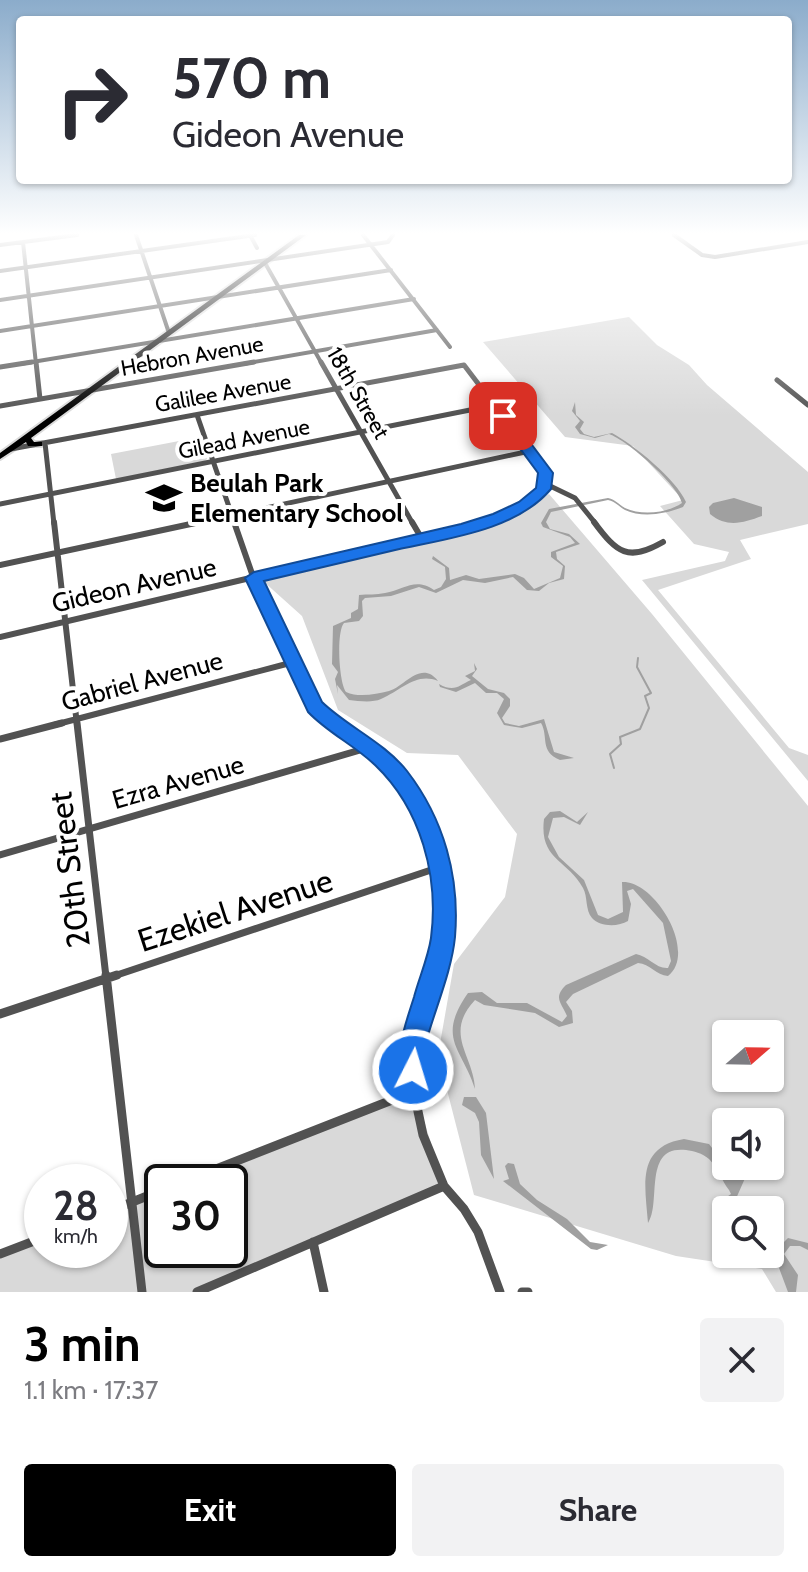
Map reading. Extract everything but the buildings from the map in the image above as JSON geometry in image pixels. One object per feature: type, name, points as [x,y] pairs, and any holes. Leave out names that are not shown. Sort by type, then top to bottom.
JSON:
[{"type":"main road","points":[[0,457],[221,295]]},
{"type":"main road","points":[[27,437],[31,444],[42,443]]},
{"type":"street","points":[[0,300],[27,295]]},
{"type":"street","points":[[29,295],[40,399]]},
{"type":"street","points":[[156,295],[169,333]]},
{"type":"street","points":[[0,331],[234,295]]},
{"type":"street","name":"18th Street","points":[[283,295],[422,539]]},
{"type":"street","points":[[411,295],[450,347]]},
{"type":"street","points":[[0,367],[414,299]]},
{"type":"street","name":"Hebron Avenue","points":[[0,406],[437,330]]},
{"type":"street","name":"Galilee Avenue","points":[[11,449],[464,365],[495,405]]},
{"type":"street","points":[[777,380],[808,405]]},
{"type":"street","points":[[495,405],[546,473],[546,484],[573,495],[616,550],[628,555],[643,554],[663,542]]},
{"type":"street","name":"Gilead Avenue","points":[[0,504],[495,405]]},
{"type":"street","points":[[197,415],[254,578],[315,707],[381,757],[415,798],[427,821],[440,867],[443,939],[414,1040],[415,1091],[423,1135],[444,1186],[478,1232],[500,1292]]},
{"type":"street","name":"20th Street","points":[[42,443],[58,553],[142,1292]]},
{"type":"street","points":[[0,565],[530,451]]},
{"type":"street","name":"Gideon Avenue","points":[[0,637],[486,522],[514,511],[539,494],[546,484]]},
{"type":"street","name":"Gabriel Avenue","points":[[0,739],[294,662]]},
{"type":"street","name":"Ezra Avenue","points":[[0,855],[367,748]]},
{"type":"street","name":"Ezekiel Avenue","points":[[0,1014],[440,867]]},
{"type":"street","points":[[229,1164],[415,1091]]},
{"type":"street","points":[[197,1292],[444,1186]]},
{"type":"street","points":[[128,1204],[144,1197]]},
{"type":"street","points":[[313,1242],[324,1292]]},
{"type":"street","points":[[0,1254],[24,1245]]},
{"type":"shaded area","points":[[629,317],[657,345],[689,365],[707,385],[808,472],[808,524],[740,540],[751,559],[658,590],[789,748],[808,755],[808,781],[642,580],[725,561],[729,552],[694,544],[660,506],[683,500],[633,446],[565,437],[483,342]]},
{"type":"shaded area","points":[[575,402],[576,415],[584,422],[580,429],[584,434],[594,437],[612,433],[631,446],[654,463],[673,483],[686,502],[683,507],[662,513],[639,514],[625,510],[608,500],[551,512],[546,522],[550,529],[569,534],[580,544],[556,552],[557,559],[565,566],[564,579],[549,583],[539,591],[527,590],[513,577],[485,583],[463,580],[436,593],[419,587],[391,596],[365,598],[362,601],[363,616],[359,621],[344,623],[340,636],[339,658],[346,692],[362,695],[389,691],[425,673],[438,681],[416,680],[374,701],[349,700],[337,685],[338,694],[335,679],[338,672],[332,664],[333,626],[351,618],[351,613],[358,609],[359,595],[385,593],[415,584],[434,590],[441,587],[446,579],[445,567],[432,559],[433,556],[449,568],[450,580],[466,575],[479,579],[515,574],[524,578],[534,589],[560,578],[563,566],[551,557],[551,552],[575,543],[570,537],[543,527],[541,523],[549,509],[608,498],[625,508],[647,513],[682,503],[671,485],[651,464],[617,438],[609,434],[595,438],[580,434],[575,427],[580,421],[572,411]]},
{"type":"shaded area","points":[[200,437],[205,461],[116,479],[111,454]]},
{"type":"shaded area","points":[[549,494],[652,614],[808,806],[808,1292],[776,1292],[762,1269],[755,1268],[784,1268],[784,1196],[712,1196],[712,1261],[676,1256],[474,1195],[438,1055],[454,964],[505,897],[517,834],[458,755],[407,753],[338,710],[302,616],[263,581],[506,522]]},
{"type":"shaded area","points":[[734,498],[762,507],[762,516],[735,523],[710,514],[709,507],[713,503]]},
{"type":"shaded area","points":[[474,663],[477,669],[472,676],[488,689],[504,693],[510,699],[510,706],[502,718],[505,723],[519,726],[544,719],[554,752],[574,758],[560,760],[549,752],[541,723],[522,728],[504,725],[497,713],[504,699],[497,693],[486,693],[475,683],[456,692],[440,687],[439,684],[456,687],[471,680],[465,676],[475,671]]},
{"type":"shaded area","points":[[560,811],[577,822],[588,812],[580,825],[564,817],[553,818],[548,837],[559,857],[584,880],[598,915],[608,919],[623,912],[622,882],[635,884],[647,892],[669,919],[678,951],[676,965],[668,976],[638,963],[573,994],[566,1002],[572,1011],[573,1023],[559,1027],[535,1013],[484,1005],[475,1000],[461,1024],[461,1034],[475,1089],[453,1033],[454,1022],[468,993],[482,992],[497,1003],[527,1003],[562,1022],[567,1016],[559,997],[566,985],[636,954],[664,968],[668,968],[671,961],[663,923],[633,889],[627,891],[631,904],[628,921],[609,925],[592,918],[586,895],[577,878],[556,858],[546,843],[544,819],[550,812]]},
{"type":"shaded area","points":[[415,1091],[444,1186],[197,1292],[0,1292],[0,1255],[24,1245],[24,1268],[128,1268],[128,1205],[144,1198],[144,1268],[248,1268],[248,1164],[230,1164]]},
{"type":"shaded area","points":[[464,1097],[476,1097],[486,1113],[494,1179],[481,1155],[479,1122],[475,1113],[462,1105]]},
{"type":"shaded area","points":[[684,1139],[709,1144],[712,1162],[698,1153],[686,1150],[672,1151],[663,1156],[658,1166],[648,1223],[647,1170],[658,1150]]},
{"type":"shaded area","points":[[514,1164],[520,1184],[537,1200],[567,1219],[590,1242],[608,1245],[591,1249],[503,1181],[509,1179],[505,1166]]},
{"type":"shaded area","points":[[723,1180],[744,1180],[737,1196],[728,1196],[731,1194]]},
{"type":"shaded area","points":[[788,1238],[808,1243],[808,1250],[790,1246],[784,1254],[784,1242]]},
{"type":"shaded area","points":[[784,1254],[798,1275],[796,1292],[788,1292],[779,1268],[784,1268]]},
{"type":"waterway","points":[[614,768],[610,754],[621,744],[620,737],[640,729],[649,708],[645,696],[651,693],[637,667],[638,658]]},
{"type":"place","name":"Beulah Park Elementary School","points":[[164,498]]},
{"type":"route","points":[[413,1070],[414,1040],[443,939],[442,876],[436,845],[415,798],[399,777],[381,757],[329,721],[315,707],[254,578],[464,528],[524,505],[544,489],[546,473],[503,416]]}]
